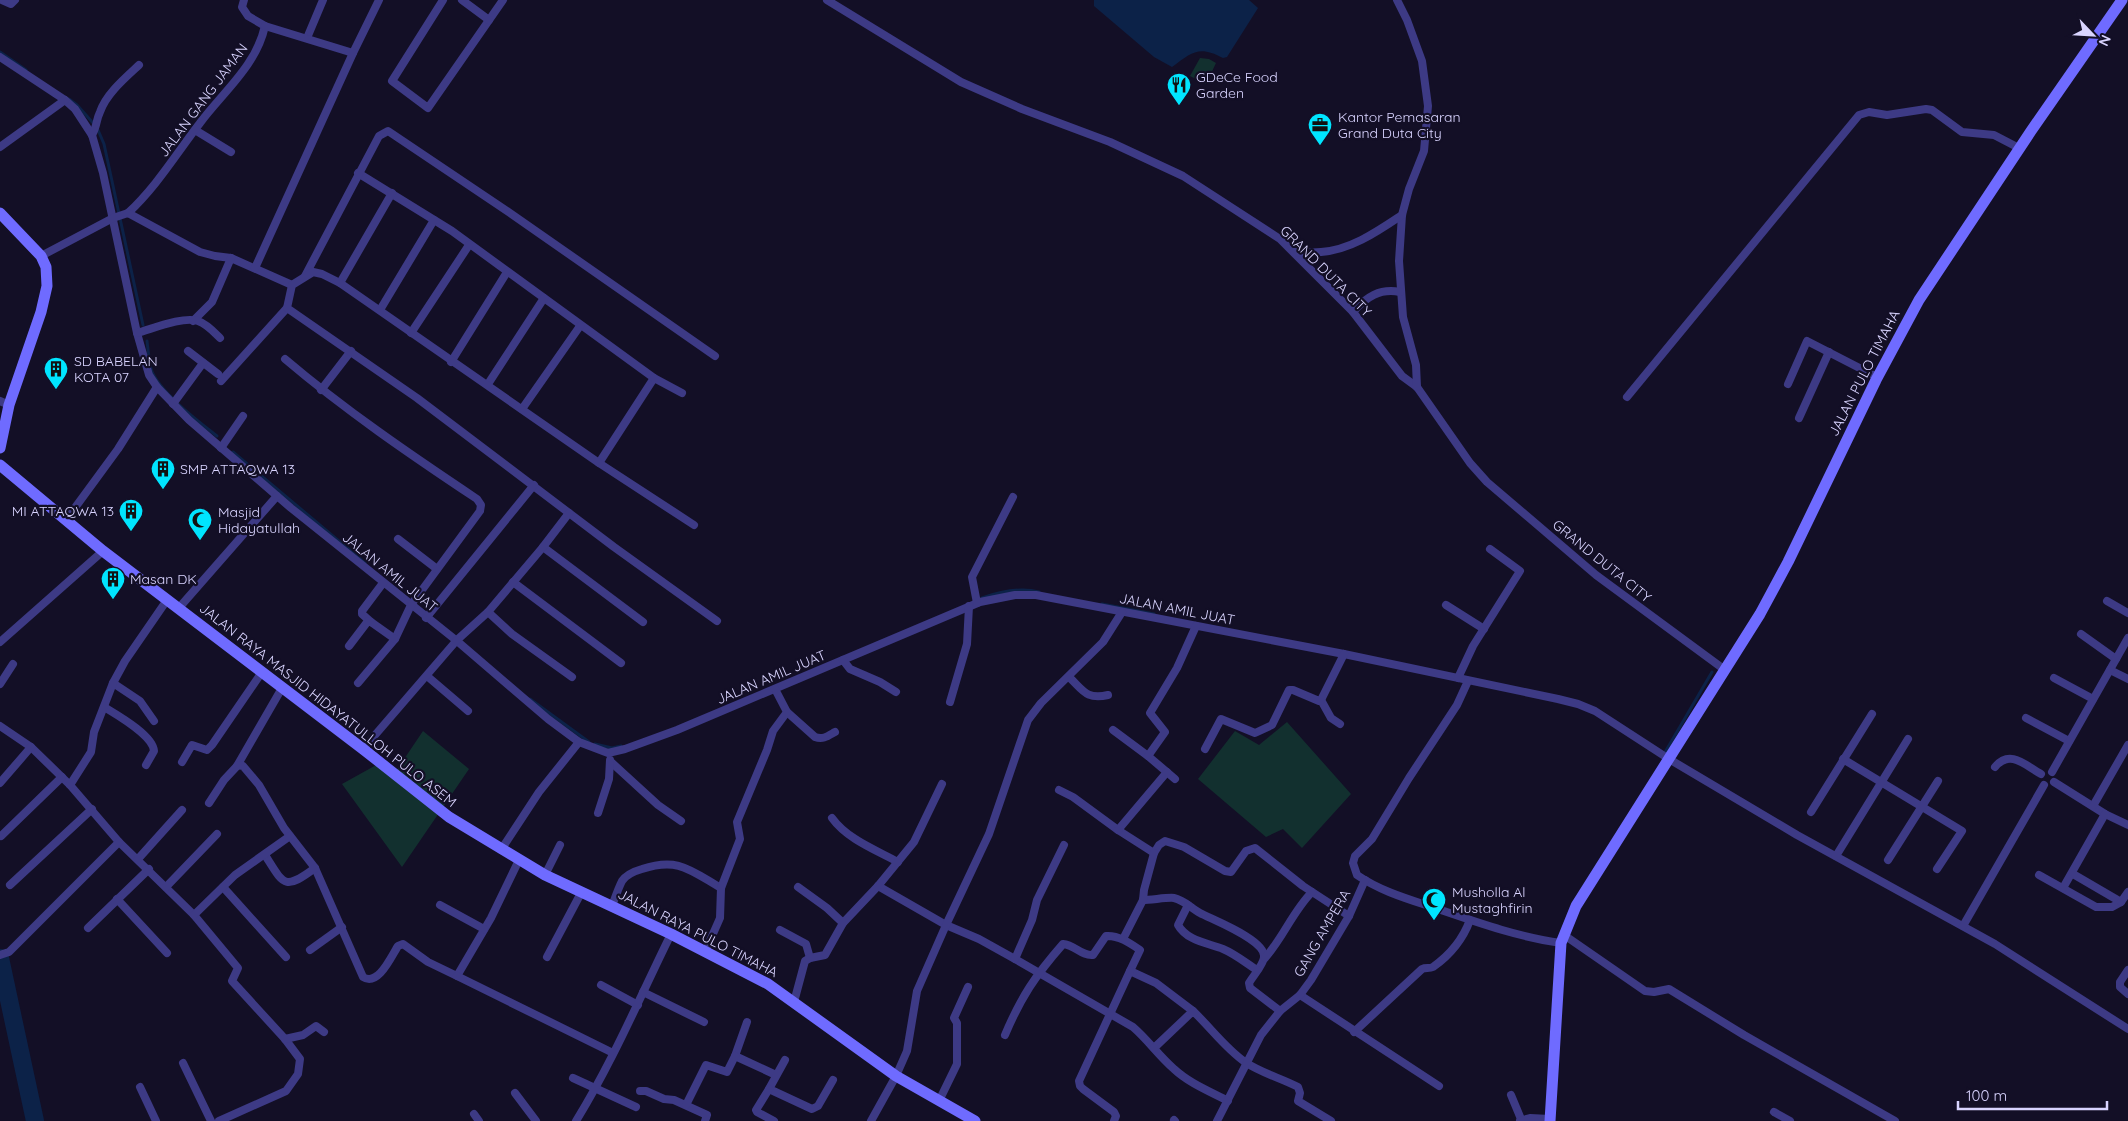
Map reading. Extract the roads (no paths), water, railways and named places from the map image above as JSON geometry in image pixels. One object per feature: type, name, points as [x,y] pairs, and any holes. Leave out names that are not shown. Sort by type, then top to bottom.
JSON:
[{"type":"street","points":[[2,0],[11,4],[15,0]]},
{"type":"street","points":[[244,0],[242,7],[245,13],[265,26],[353,53]]},
{"type":"street","points":[[307,38],[323,0]]},
{"type":"street","points":[[255,268],[379,0]]},
{"type":"street","points":[[443,0],[392,81],[428,108],[503,0]]},
{"type":"street","points":[[462,0],[489,20]]},
{"type":"street","name":"GRAND DUTA CITY","points":[[826,0],[961,82],[1022,109],[1110,142],[1183,176],[1266,229],[1294,252],[1353,312],[1402,376],[1417,387],[1470,464],[1486,482],[1596,575],[1725,670]]},
{"type":"street","points":[[1397,0],[1407,20],[1422,61],[1428,106],[1424,151],[1409,189],[1402,215],[1399,261],[1403,317],[1416,364],[1417,387]]},
{"type":"street","name":"JALAN PULO TIMAHA","points":[[1559,940],[1576,906],[1760,614],[1788,562],[1877,377],[1919,300],[2014,146],[2122,0]]},
{"type":"street","name":"JALAN GANG JAMAN","points":[[42,256],[120,215],[152,188],[195,130],[255,55],[265,26]]},
{"type":"street","name":"JALAN AMIL JUAT","points":[[0,57],[65,100],[75,109],[92,135],[103,173],[120,215],[137,333],[149,375],[157,387],[221,448],[278,496],[383,583],[412,603],[458,640],[548,719],[579,742],[608,753],[625,749],[677,730],[973,604],[999,597],[1031,595],[1344,654],[1578,704],[1595,711],[1669,760],[2026,963],[2128,1029]]},
{"type":"street","points":[[92,135],[98,123],[100,110],[118,86],[139,65]]},
{"type":"street","points":[[0,147],[65,100]]},
{"type":"street","points":[[1627,397],[1859,115],[1864,112],[1887,115],[1926,109],[1932,110],[1962,132],[1999,137],[2014,146]]},
{"type":"street","points":[[195,130],[231,152]]},
{"type":"street","points":[[304,276],[379,136],[384,132],[391,133],[510,213],[714,356]]},
{"type":"street","points":[[358,173],[434,220],[654,378],[682,393]]},
{"type":"street","points":[[340,283],[392,193]]},
{"type":"street","points":[[0,213],[42,256],[46,267],[47,286],[41,312],[5,403],[0,448]]},
{"type":"street","points":[[120,215],[200,252],[231,258],[292,285]]},
{"type":"street","points":[[1294,252],[1322,252],[1342,247],[1363,239],[1402,215]]},
{"type":"street","points":[[380,310],[434,220]]},
{"type":"street","points":[[411,333],[469,245]]},
{"type":"street","points":[[193,321],[210,306],[231,258]]},
{"type":"street","points":[[188,351],[219,378],[288,308],[292,285],[304,276],[318,272],[340,283],[451,362],[488,384],[599,463],[694,525]]},
{"type":"street","points":[[451,362],[508,272]]},
{"type":"street","points":[[1353,312],[1360,304],[1374,294],[1385,291],[1400,292]]},
{"type":"street","points":[[488,384],[544,298]]},
{"type":"street","points":[[288,308],[351,351],[717,621]]},
{"type":"street","points":[[137,333],[180,321],[193,321],[203,323],[220,338]]},
{"type":"street","points":[[522,409],[580,326]]},
{"type":"street","points":[[1788,384],[1807,341],[1877,377]]},
{"type":"street","points":[[321,390],[351,351]]},
{"type":"street","points":[[1799,418],[1829,352]]},
{"type":"street","points":[[284,359],[321,390],[479,501],[481,505],[480,511],[412,603],[395,639],[358,683]]},
{"type":"street","points":[[174,403],[203,363]]},
{"type":"street","points":[[599,463],[654,378]]},
{"type":"street","points":[[66,520],[118,449],[157,387]]},
{"type":"street","points":[[221,448],[243,416]]},
{"type":"street","name":"JALAN RAYA MASJID HIDAYATULLOH PULO ASEM","points":[[0,465],[103,551],[363,749],[442,813],[501,850]]},
{"type":"street","points":[[428,616],[534,485]]},
{"type":"street","points":[[178,609],[278,496]]},
{"type":"street","points":[[950,702],[967,644],[973,604],[972,578],[1013,498]]},
{"type":"street","points":[[363,749],[458,640],[488,612],[569,513]]},
{"type":"street","points":[[398,539],[437,569]]},
{"type":"street","points":[[543,547],[643,622]]},
{"type":"street","points":[[1458,678],[1473,646],[1520,571],[1490,549]]},
{"type":"street","points":[[0,642],[103,551]]},
{"type":"street","points":[[513,582],[621,663]]},
{"type":"street","points":[[383,583],[362,611],[362,614],[395,639]]},
{"type":"street","points":[[70,785],[91,752],[94,732],[112,683],[167,600]]},
{"type":"street","points":[[2107,601],[2128,613]]},
{"type":"street","points":[[1446,605],[1484,629]]},
{"type":"street","points":[[488,612],[512,634],[572,677]]},
{"type":"street","points":[[871,1121],[896,1076],[908,1047],[917,991],[989,834],[1028,720],[1041,703],[1103,642],[1122,612]]},
{"type":"street","points":[[349,646],[366,624],[371,622]]},
{"type":"street","points":[[1148,756],[1165,732],[1150,713],[1177,668],[1196,626]]},
{"type":"street","points":[[2081,634],[2116,659]]},
{"type":"street","points":[[2052,772],[2116,659],[2125,651],[2128,638]]},
{"type":"street","points":[[1321,700],[1344,654]]},
{"type":"street","points":[[843,660],[850,669],[880,682],[896,692]]},
{"type":"street","points":[[0,684],[13,664]]},
{"type":"street","points":[[2110,670],[2128,679]]},
{"type":"street","points":[[182,762],[192,745],[206,750],[212,745],[262,672]]},
{"type":"street","points":[[426,676],[468,711]]},
{"type":"street","points":[[1068,676],[1089,696],[1096,698],[1108,695]]},
{"type":"street","points":[[2054,678],[2093,699]]},
{"type":"street","points":[[1468,680],[1457,705],[1372,839],[1355,856],[1353,863],[1357,875],[1387,891],[1470,920],[1537,939],[1559,940],[1645,991],[1654,992],[1670,989],[1744,1035],[1895,1121]]},
{"type":"street","points":[[112,683],[140,701],[154,721]]},
{"type":"street","points":[[209,802],[224,780],[237,766],[282,688]]},
{"type":"street","points":[[775,689],[786,712],[815,738],[820,739],[834,732]]},
{"type":"street","points":[[1205,749],[1221,719],[1256,733],[1272,725],[1289,690],[1319,701],[1321,700]]},
{"type":"street","points":[[1321,700],[1331,718],[1340,724]]},
{"type":"street","points":[[104,707],[129,724],[154,745],[154,750],[146,765]]},
{"type":"street","points":[[705,952],[720,918],[721,888],[741,835],[736,825],[737,820],[768,750],[773,731],[786,712]]},
{"type":"street","points":[[1811,812],[1872,714]]},
{"type":"street","points":[[2026,718],[2069,741]]},
{"type":"street","points":[[0,726],[31,747],[62,777],[119,842],[149,869],[194,915],[238,968],[232,980],[285,1039],[301,1062],[298,1074],[288,1089],[219,1121]]},
{"type":"street","points":[[1113,730],[1175,778]]},
{"type":"street","points":[[1836,856],[1908,739]]},
{"type":"street","points":[[501,850],[539,792],[579,742]]},
{"type":"street","points":[[2093,806],[2128,746]]},
{"type":"street","points":[[0,783],[31,747]]},
{"type":"street","points":[[598,813],[609,779],[611,762],[608,753]]},
{"type":"street","points":[[1995,767],[2001,760],[2012,758],[2042,774]]},
{"type":"street","points":[[1844,759],[1962,832],[1937,869]]},
{"type":"street","points":[[611,762],[658,805],[681,821]]},
{"type":"street","points":[[237,766],[243,766],[259,785],[290,836],[315,868],[363,977],[373,979],[378,976],[398,946],[402,944],[428,962],[613,1053]]},
{"type":"street","points":[[2042,774],[2044,771],[2052,772]]},
{"type":"street","points":[[1118,830],[1167,772]]},
{"type":"street","points":[[2044,785],[2048,786],[2054,782],[2055,775],[2052,772]]},
{"type":"street","points":[[2042,774],[2041,782],[2044,785]]},
{"type":"street","points":[[1,836],[62,777]]},
{"type":"street","points":[[1888,860],[1938,781]]},
{"type":"street","points":[[2054,782],[2106,814],[2128,825]]},
{"type":"street","points":[[794,1002],[804,964],[810,958],[825,955],[843,923],[898,862],[922,827],[942,784]]},
{"type":"street","points":[[1963,926],[2044,785]]},
{"type":"street","points":[[1060,790],[1154,853]]},
{"type":"street","points":[[10,885],[92,809]]},
{"type":"street","points":[[138,859],[182,810]]},
{"type":"street","points":[[2064,888],[2106,814]]},
{"type":"street","points":[[832,818],[839,827],[852,836],[898,862]]},
{"type":"street","points":[[166,887],[217,834]]},
{"type":"street","points":[[194,915],[238,872],[290,836]]},
{"type":"street","points":[[1123,940],[1143,900],[1154,853],[1164,841],[1184,847],[1225,871],[1231,872],[1246,851],[1255,848],[1312,892],[1349,916]]},
{"type":"street","points":[[0,955],[9,952],[119,842]]},
{"type":"street","points":[[545,875],[560,844]]},
{"type":"street","points":[[1015,959],[1032,920],[1036,900],[1064,845]]},
{"type":"street","name":"JALAN RAYA PULO TIMAHA","points":[[501,850],[545,875],[671,934],[768,984],[896,1076],[975,1121]]},
{"type":"street","points":[[265,855],[280,879],[287,882],[296,881],[315,868]]},
{"type":"street","points":[[457,976],[484,929],[518,860]]},
{"type":"street","points":[[612,906],[623,880],[638,870],[661,864],[680,865],[721,888]]},
{"type":"street","points":[[88,928],[149,869]]},
{"type":"street","points":[[2073,874],[2122,902]]},
{"type":"street","points":[[2039,875],[2096,907],[2112,908],[2122,902],[2128,892]]},
{"type":"street","name":"GANG AMPERA","points":[[1217,1121],[1261,1035],[1280,1011],[1300,995],[1349,916],[1365,880]]},
{"type":"street","points":[[878,886],[946,925],[979,939],[1015,959],[1133,1028],[1174,1070],[1228,1101]]},
{"type":"street","points":[[222,887],[286,957]]},
{"type":"street","points":[[798,887],[827,908],[843,923]]},
{"type":"street","points":[[1280,1011],[1250,988],[1250,983],[1304,900],[1312,892]]},
{"type":"street","points":[[547,957],[581,893]]},
{"type":"street","points":[[1143,900],[1163,900],[1171,897],[1188,905],[1249,937],[1261,949],[1265,958]]},
{"type":"street","points":[[117,898],[167,953]]},
{"type":"street","points":[[440,905],[484,929]]},
{"type":"street","points":[[1188,905],[1178,925],[1182,931],[1209,946],[1223,949],[1257,970]]},
{"type":"street","points":[[1354,1032],[1422,969],[1431,968],[1457,945],[1465,933],[1470,920]]},
{"type":"street","points":[[310,950],[342,927]]},
{"type":"street","points":[[780,930],[806,944],[810,958]]},
{"type":"street","points":[[576,1121],[596,1088],[671,934]]},
{"type":"street","points":[[1005,1035],[1018,1004],[1038,973],[1063,944],[1068,944],[1087,956],[1093,955],[1106,936],[1111,935],[1140,950],[1079,1081],[1083,1089],[1114,1112],[1116,1116],[1114,1121]]},
{"type":"street","points":[[1511,1095],[1524,1120],[1547,1120],[1559,940]]},
{"type":"street","points":[[2128,970],[2120,982],[2120,987],[2128,994]]},
{"type":"street","points":[[1130,971],[1156,984],[1193,1011],[1214,1031],[1227,1048],[1247,1063],[1298,1087],[1300,1093],[1298,1101],[1331,1121]]},
{"type":"street","points":[[601,985],[638,1005]]},
{"type":"street","points":[[939,1101],[957,1064],[957,1022],[954,1018],[968,987]]},
{"type":"street","points":[[643,992],[704,1022]]},
{"type":"street","points":[[1300,995],[1439,1086]]},
{"type":"street","points":[[1154,1048],[1193,1011]]},
{"type":"street","points":[[686,1105],[706,1065],[726,1072],[735,1056],[747,1022]]},
{"type":"street","points":[[285,1039],[303,1035],[316,1026],[324,1032]]},
{"type":"street","points":[[735,1056],[776,1076]]},
{"type":"street","points":[[774,1121],[756,1110],[785,1060]]},
{"type":"street","points":[[183,1063],[210,1121]]},
{"type":"street","points":[[573,1078],[636,1107]]},
{"type":"street","points":[[769,1089],[814,1109],[818,1106],[833,1080]]},
{"type":"street","points":[[140,1087],[156,1121]]},
{"type":"street","points":[[640,1091],[646,1091],[664,1099],[674,1100],[686,1105],[707,1115],[705,1121]]},
{"type":"street","points":[[515,1093],[536,1121]]},
{"type":"street","points":[[1774,1112],[1790,1121]]},
{"type":"street","points":[[474,1114],[479,1121]]},
{"type":"water","points":[[1094,0],[1249,0],[1258,8],[1227,57],[1223,58],[1202,51],[1196,52],[1185,57],[1172,67],[1154,57],[1094,6]]},
{"type":"waterway","points":[[0,52],[26,70]]},
{"type":"waterway","points":[[69,99],[94,124]]},
{"type":"waterway","points":[[98,130],[104,144],[143,325]]},
{"type":"waterway","points":[[147,341],[151,369],[155,378],[180,406],[217,436]]},
{"type":"waterway","points":[[233,452],[365,563]]},
{"type":"waterway","points":[[982,598],[1010,591],[1039,592]]},
{"type":"waterway","points":[[1102,604],[1154,614]]},
{"type":"waterway","points":[[1664,754],[1712,672]]},
{"type":"waterway","points":[[530,699],[589,742]]},
{"type":"waterway","points":[[595,744],[612,748],[621,746]]},
{"type":"waterway","points":[[0,958],[35,1121]]},
{"type":"place","name":"GDeCe Food Garden","points":[[1179,106]]},
{"type":"place","name":"Kantor Pemasaran Grand Duta City","points":[[1320,146]]},
{"type":"place","name":"SD BABELAN KOTA 07","points":[[56,390]]},
{"type":"place","name":"SMP ATTAQWA 13","points":[[163,490]]},
{"type":"place","name":"MI ATTAQWA 13","points":[[131,532]]},
{"type":"place","name":"Masjid Hidayatullah","points":[[200,541]]},
{"type":"place","name":"Masan DK","points":[[113,600]]},
{"type":"place","name":"Musholla Al Mustaghfirin","points":[[1434,921]]}]
